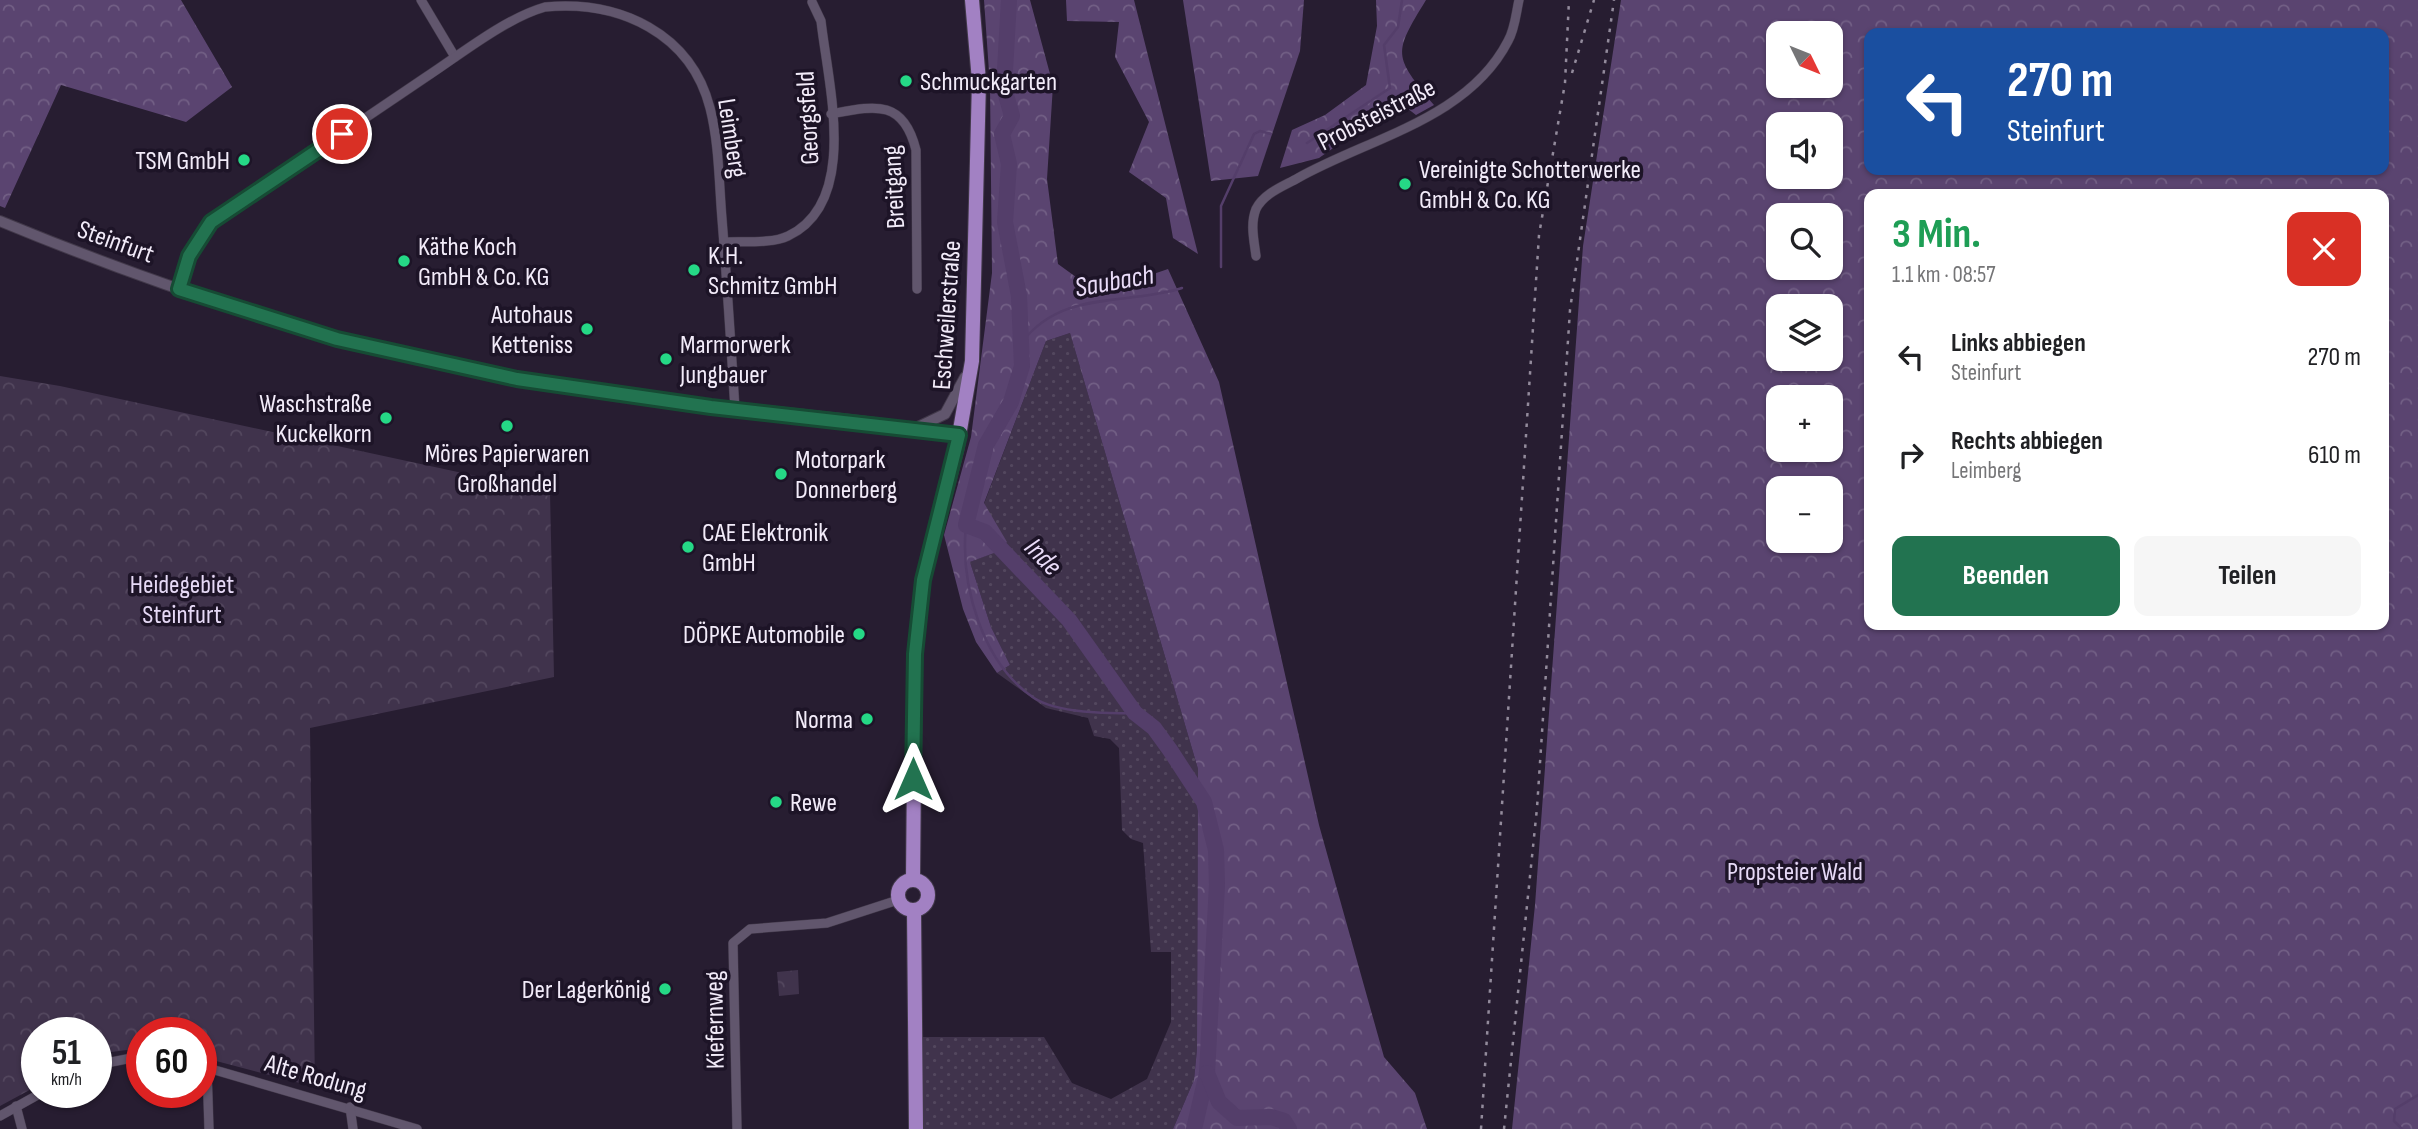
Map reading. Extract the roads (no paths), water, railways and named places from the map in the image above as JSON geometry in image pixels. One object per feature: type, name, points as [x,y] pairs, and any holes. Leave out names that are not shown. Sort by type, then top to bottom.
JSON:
[{"type":"main road","name":"Eschweilerstraße","points":[[913,880],[913,751],[917,642],[923,580],[959,435],[972,361],[979,81],[972,0]]},
{"type":"main road","points":[[913,880],[923,884],[928,893],[923,907],[914,911],[902,906],[898,900],[901,885],[913,880]]},
{"type":"main road","points":[[914,911],[916,1129]]},
{"type":"street","points":[[421,0],[455,57]]},
{"type":"street","name":"Probsteistraße","points":[[1256,256],[1252,222],[1257,207],[1266,196],[1322,164],[1427,118],[1463,92],[1492,66],[1510,39],[1519,0]]},
{"type":"street","name":"Leimberg","points":[[179,289],[189,256],[211,222],[455,57],[525,14],[554,5],[582,1],[610,5],[654,24],[686,54],[700,79],[710,109],[724,242],[735,410]]},
{"type":"street","name":"Georgsfeld","points":[[724,242],[786,238],[811,221],[829,191],[835,156],[821,21],[812,2]]},
{"type":"street","name":"Breitgang","points":[[831,114],[867,107],[892,111],[905,120],[912,134],[916,150],[917,289]]},
{"type":"street","name":"Steinfurt","points":[[0,221],[179,289],[337,339],[455,367],[594,391],[959,435]]},
{"type":"street","points":[[914,429],[945,414],[972,361]]},
{"type":"street","name":"Kiefernweg","points":[[737,1129],[733,943],[750,929],[761,926],[827,923],[898,900]]},
{"type":"street","name":"Alte Rodung","points":[[217,1071],[350,1107],[418,1129]]},
{"type":"street","points":[[0,1115],[21,1103]]},
{"type":"street","points":[[16,1106],[22,1129]]},
{"type":"street","points":[[350,1107],[353,1129]]},
{"type":"street","points":[[207,1108],[209,1129]]},
{"type":"waterway","name":"Inde","points":[[1009,0],[1004,88],[1012,116],[1002,134],[1009,164],[1005,222],[1019,296],[1022,366],[1011,402],[986,445],[966,525],[985,532],[1069,620],[1135,713],[1154,728],[1204,802],[1216,850],[1217,885],[1207,1073],[1194,1129]]},
{"type":"waterway","name":"Saubach","points":[[1307,143],[1390,88],[1384,45],[1398,27],[1402,0]]},
{"type":"waterway","name":"Saubach","points":[[1221,267],[1221,206],[1254,134],[1260,131],[1271,134]]},
{"type":"waterway","name":"Saubach","points":[[1022,342],[1038,325],[1076,306],[1182,288]]},
{"type":"waterway","points":[[966,525],[967,572],[978,621],[988,644],[1016,683],[1034,698],[1056,707],[1098,713],[1135,713]]},
{"type":"waterway","points":[[1207,1073],[1219,1102],[1237,1118],[1271,1117],[1284,1121],[1289,1129]]},
{"type":"waterway","points":[[2402,1129],[2394,1121],[2395,1109],[2418,1095]]},
{"type":"railway","points":[[1481,1129],[1539,235],[1565,83],[1569,0]]},
{"type":"railway","points":[[1572,73],[1594,0]]},
{"type":"railway","points":[[1504,1129],[1537,808],[1570,310],[1614,0]]},
{"type":"place","name":"Schmuckgarten","points":[[906,81]]},
{"type":"place","name":"TSM GmbH","points":[[244,160]]},
{"type":"place","name":"Vereinigte Schotterwerke GmbH & Co. KG","points":[[1405,184]]},
{"type":"place","name":"Käthe Koch GmbH & Co. KG","points":[[404,261]]},
{"type":"place","name":"K.H. Schmitz GmbH","points":[[694,270]]},
{"type":"place","name":"Autohaus Ketteniss","points":[[587,329]]},
{"type":"place","name":"Marmorwerk Jungbauer","points":[[666,359]]},
{"type":"place","name":"Waschstraße Kuckelkorn","points":[[386,418]]},
{"type":"place","name":"Möres Papierwaren Großhandel","points":[[507,426]]},
{"type":"place","name":"Motorpark Donnerberg","points":[[781,474]]},
{"type":"place","name":"CAE Elektronik GmbH","points":[[688,547]]},
{"type":"place","name":"DÖPKE Automobile","points":[[859,634]]},
{"type":"place","name":"Norma","points":[[867,719]]},
{"type":"place","name":"Rewe","points":[[776,802]]},
{"type":"place","name":"Der Lagerkönig","points":[[665,989]]},
{"type":"park label","name":"Heidegebiet Steinfurt","points":[[182,599]]},
{"type":"park label","name":"Propsteier Wald","points":[[1795,871]]}]
